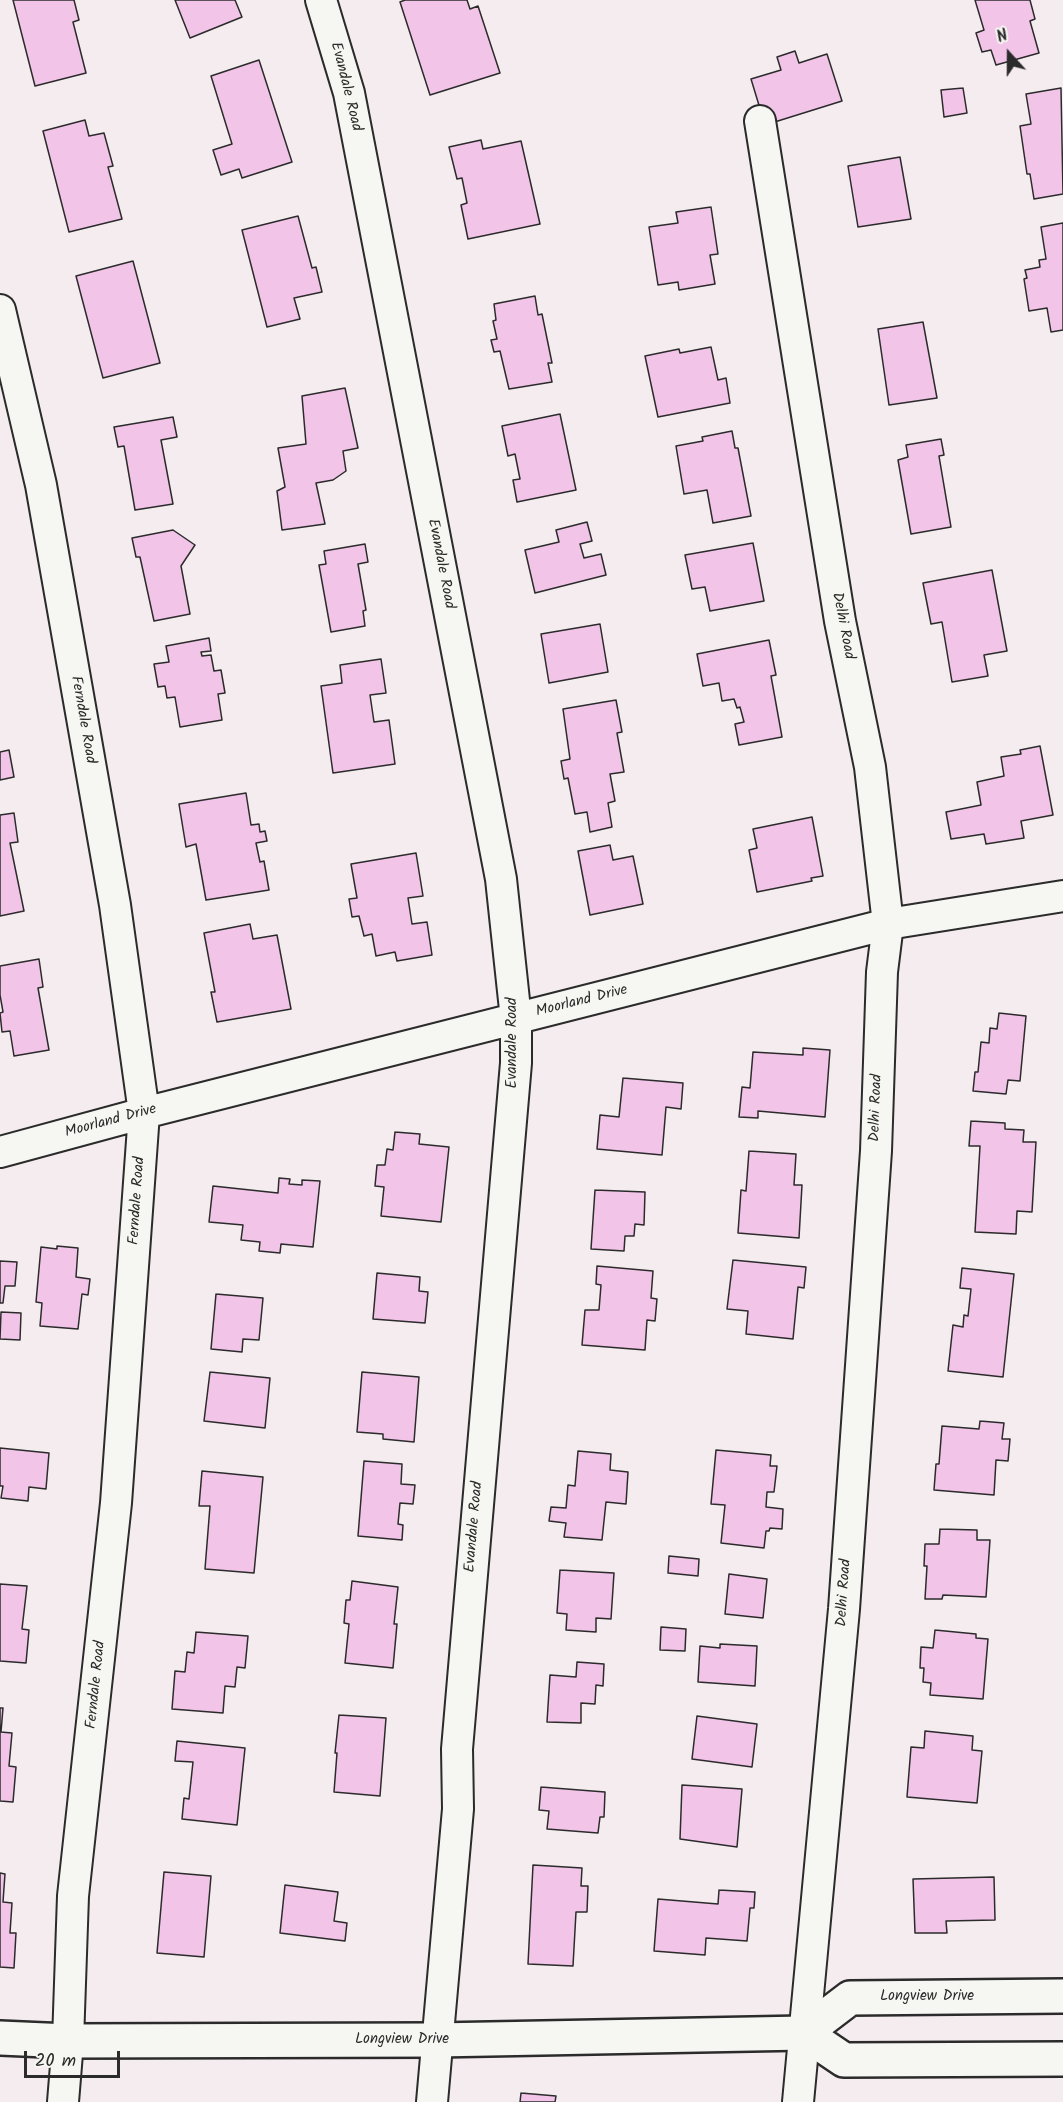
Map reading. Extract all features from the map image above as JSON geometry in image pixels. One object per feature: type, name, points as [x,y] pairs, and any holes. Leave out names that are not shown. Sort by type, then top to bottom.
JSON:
[{"type":"street","name":"Evandale Road","points":[[321,0],[349,93],[501,879],[516,1019],[516,1063],[472,1555],[457,1749],[458,1809],[432,2102]]},
{"type":"street","name":"Delhi Road","points":[[760,121],[840,621],[870,767],[888,924],[882,972],[876,1151],[845,1597],[798,2102]]},
{"type":"street","name":"Ferndale Road","points":[[0,310],[43,497],[115,905],[144,1113],[117,1503],[73,1896],[68,2041],[63,2102]]},
{"type":"street","name":"Moorland Drive","points":[[0,1152],[144,1113],[888,924],[1063,896]]},
{"type":"street","name":"Longview Drive","points":[[0,2038],[68,2041],[437,2040],[804,2033],[850,1998],[1063,1996]]},
{"type":"street","points":[[804,2033],[844,2060],[1063,2059]]},
{"type":"building","points":[[13,0],[74,0],[79,20],[73,22],[86,73],[35,86]]},
{"type":"building","points":[[175,0],[235,0],[242,17],[190,38]]},
{"type":"building","points":[[405,0],[467,0],[470,9],[478,6],[500,73],[430,95],[400,2]]},
{"type":"building","points":[[975,0],[1030,0],[1035,19],[1030,21],[1039,53],[996,65],[991,50],[982,52],[976,33],[984,30]]},
{"type":"building","points":[[795,51],[799,63],[827,54],[842,101],[765,125],[751,79],[781,70],[777,57]]},
{"type":"building","points":[[259,60],[292,162],[242,178],[239,169],[221,175],[213,150],[232,144],[211,76]]},
{"type":"building","points":[[963,88],[967,113],[944,117],[941,90]]},
{"type":"building","points":[[1061,88],[1063,194],[1034,199],[1030,174],[1027,174],[1020,126],[1031,124],[1026,94]]},
{"type":"building","points":[[85,120],[89,136],[104,133],[113,166],[108,167],[122,219],[69,232],[43,131]]},
{"type":"building","points":[[481,140],[483,149],[521,141],[540,224],[468,239],[461,205],[467,203],[462,178],[457,179],[449,147]]},
{"type":"building","points":[[900,157],[911,219],[858,227],[848,166]]},
{"type":"building","points":[[711,207],[718,254],[710,255],[715,284],[679,290],[678,282],[658,285],[649,227],[678,223],[676,212]]},
{"type":"building","points":[[298,216],[312,268],[316,267],[322,292],[294,298],[300,319],[267,327],[242,230]]},
{"type":"building","points":[[1063,223],[1063,330],[1051,332],[1047,308],[1029,311],[1024,279],[1027,278],[1025,270],[1040,267],[1039,260],[1046,259],[1041,227]]},
{"type":"building","points":[[133,261],[160,363],[103,378],[76,276]]},
{"type":"building","points":[[535,296],[538,315],[542,314],[552,363],[548,363],[552,382],[509,389],[500,351],[494,352],[491,340],[497,339],[493,321],[496,320],[494,304]]},
{"type":"building","points":[[923,322],[937,398],[889,405],[878,329]]},
{"type":"building","points":[[711,347],[718,380],[726,378],[730,403],[658,417],[645,356],[679,349],[680,353]]},
{"type":"building","points":[[345,388],[358,448],[343,451],[346,471],[333,480],[316,483],[325,524],[282,530],[277,491],[285,487],[278,448],[306,444],[302,396]]},
{"type":"building","points":[[560,414],[576,490],[517,502],[513,480],[520,479],[515,454],[508,456],[502,426]]},
{"type":"building","points":[[173,417],[177,437],[161,440],[173,504],[135,510],[124,446],[118,447],[114,427]]},
{"type":"building","points":[[732,431],[735,448],[738,448],[751,516],[713,523],[707,490],[684,494],[676,446],[703,441],[702,437]]},
{"type":"building","points":[[941,439],[944,455],[939,456],[951,527],[911,534],[898,460],[908,457],[906,445]]},
{"type":"building","points":[[587,522],[592,541],[580,544],[584,558],[601,554],[606,575],[535,593],[525,550],[559,542],[556,530]]},
{"type":"building","points":[[173,530],[195,545],[181,566],[190,614],[154,621],[140,557],[136,557],[132,538]]},
{"type":"building","points":[[753,543],[764,601],[710,611],[705,587],[692,589],[685,555]]},
{"type":"building","points":[[365,544],[368,562],[358,564],[366,610],[363,611],[365,626],[331,632],[319,565],[326,564],[324,551]]},
{"type":"building","points":[[992,570],[1007,651],[984,655],[988,676],[952,682],[942,622],[931,624],[923,583]]},
{"type":"building","points":[[600,624],[608,672],[549,683],[541,634]]},
{"type":"building","points":[[209,638],[211,651],[201,652],[202,656],[211,655],[214,671],[221,670],[225,693],[218,694],[222,720],[180,727],[175,697],[167,698],[165,686],[158,687],[154,664],[169,662],[166,646]]},
{"type":"building","points":[[769,640],[776,675],[771,676],[782,737],[739,745],[735,724],[744,722],[740,707],[737,708],[734,699],[722,701],[719,683],[703,686],[697,654]]},
{"type":"building","points":[[381,659],[386,693],[370,695],[374,722],[389,720],[395,764],[333,773],[321,686],[342,683],[340,665]]},
{"type":"building","points":[[616,700],[622,732],[617,733],[624,772],[610,774],[615,801],[608,803],[612,827],[590,832],[587,812],[575,814],[568,778],[564,779],[561,761],[570,759],[563,709]]},
{"type":"building","points":[[1040,746],[1053,815],[1021,821],[1024,838],[986,844],[984,834],[951,839],[946,812],[981,805],[977,782],[1004,776],[1001,757],[1021,754],[1020,750]]},
{"type":"building","points":[[9,750],[14,777],[0,780],[0,752]]},
{"type":"building","points":[[246,793],[251,825],[259,824],[260,832],[265,831],[267,841],[256,843],[260,862],[264,861],[269,890],[206,900],[196,844],[186,847],[179,804]]},
{"type":"building","points":[[14,813],[18,842],[10,843],[24,911],[0,916],[0,815]]},
{"type":"building","points":[[812,817],[823,876],[811,878],[812,881],[757,892],[749,850],[757,848],[753,829]]},
{"type":"building","points":[[610,845],[613,860],[633,856],[643,904],[590,915],[578,851]]},
{"type":"building","points":[[416,853],[423,896],[408,898],[412,924],[427,922],[432,955],[397,961],[395,952],[376,956],[372,934],[364,936],[359,916],[352,917],[349,899],[357,898],[351,864]]},
{"type":"building","points":[[250,924],[253,939],[277,935],[291,1009],[217,1022],[211,992],[215,992],[204,933]]},
{"type":"building","points":[[39,959],[43,987],[38,988],[49,1050],[14,1056],[10,1031],[2,1032],[0,966]]},
{"type":"building","points":[[999,1013],[1026,1016],[1020,1081],[1008,1080],[1006,1094],[973,1091],[975,1072],[978,1072],[981,1042],[989,1043],[990,1028],[997,1029]]},
{"type":"building","points":[[803,1048],[830,1050],[825,1117],[758,1111],[758,1118],[739,1117],[742,1087],[750,1088],[753,1052],[803,1055]]},
{"type":"building","points":[[623,1078],[683,1083],[681,1109],[666,1107],[662,1155],[597,1149],[600,1115],[619,1117]]},
{"type":"building","points":[[971,1121],[1005,1123],[1005,1129],[1024,1130],[1023,1142],[1036,1142],[1032,1212],[1017,1211],[1016,1234],[975,1232],[980,1146],[969,1146]]},
{"type":"building","points":[[395,1132],[420,1134],[419,1144],[449,1147],[441,1222],[381,1216],[384,1187],[375,1186],[377,1165],[385,1165],[387,1149],[393,1150]]},
{"type":"building","points":[[749,1151],[796,1154],[794,1185],[802,1185],[799,1238],[738,1233],[741,1190],[746,1191]]},
{"type":"building","points":[[279,1178],[290,1179],[289,1184],[302,1185],[302,1180],[320,1181],[313,1247],[281,1244],[280,1253],[259,1251],[260,1242],[241,1240],[243,1225],[209,1222],[213,1186],[278,1193]]},
{"type":"building","points":[[595,1190],[645,1192],[644,1225],[635,1224],[634,1236],[625,1236],[624,1251],[591,1249]]},
{"type":"building","points":[[57,1246],[78,1248],[76,1277],[90,1279],[88,1295],[82,1294],[78,1329],[40,1326],[42,1303],[36,1302],[41,1247],[57,1249]]},
{"type":"building","points":[[733,1260],[806,1267],[804,1288],[798,1287],[793,1339],[746,1334],[748,1311],[727,1309]]},
{"type":"building","points":[[0,1261],[17,1262],[15,1286],[5,1286],[3,1303],[0,1303]]},
{"type":"building","points":[[597,1266],[653,1271],[651,1298],[657,1299],[655,1321],[647,1320],[645,1350],[582,1345],[585,1310],[599,1310],[601,1285],[596,1284]]},
{"type":"building","points":[[962,1268],[1014,1274],[1003,1377],[948,1371],[953,1325],[963,1327],[964,1315],[968,1316],[971,1289],[960,1288]]},
{"type":"building","points":[[377,1273],[420,1277],[419,1291],[428,1292],[425,1323],[373,1319]]},
{"type":"building","points":[[216,1294],[263,1298],[259,1340],[243,1339],[242,1352],[211,1349]]},
{"type":"building","points":[[1,1312],[21,1313],[20,1340],[0,1339]]},
{"type":"building","points":[[210,1372],[270,1378],[265,1428],[204,1421]]},
{"type":"building","points":[[362,1372],[419,1377],[414,1442],[383,1439],[383,1434],[357,1432]]},
{"type":"building","points":[[980,1421],[1004,1423],[1002,1439],[1010,1439],[1008,1461],[996,1460],[994,1495],[934,1490],[942,1426],[979,1429]]},
{"type":"building","points":[[0,1448],[49,1453],[46,1489],[29,1487],[28,1501],[1,1498],[3,1486],[0,1486]]},
{"type":"building","points":[[716,1450],[771,1455],[770,1466],[777,1466],[774,1492],[767,1492],[766,1507],[783,1509],[782,1529],[770,1528],[766,1531],[764,1548],[721,1543],[725,1505],[711,1504]]},
{"type":"building","points":[[578,1451],[611,1454],[610,1470],[628,1472],[626,1504],[606,1502],[602,1540],[564,1537],[566,1523],[549,1521],[551,1507],[566,1508],[568,1485],[575,1486]]},
{"type":"building","points":[[364,1461],[402,1464],[401,1484],[415,1485],[413,1504],[400,1503],[398,1524],[403,1525],[402,1540],[358,1536]]},
{"type":"building","points":[[202,1471],[263,1477],[254,1573],[205,1569],[210,1506],[199,1506]]},
{"type":"building","points":[[940,1529],[977,1530],[977,1540],[990,1540],[986,1597],[943,1595],[942,1599],[925,1599],[927,1566],[924,1566],[925,1544],[939,1544]]},
{"type":"building","points":[[669,1556],[699,1559],[698,1576],[668,1573]]},
{"type":"building","points":[[560,1570],[614,1573],[611,1619],[596,1618],[596,1632],[566,1630],[567,1614],[557,1613]]},
{"type":"building","points":[[729,1574],[767,1579],[763,1618],[725,1614]]},
{"type":"building","points":[[352,1581],[398,1587],[393,1668],[345,1663],[349,1624],[344,1623],[346,1600],[350,1600]]},
{"type":"building","points":[[0,1584],[27,1586],[22,1629],[29,1630],[26,1663],[0,1661]]},
{"type":"building","points":[[661,1627],[686,1629],[685,1651],[660,1650]]},
{"type":"building","points":[[935,1630],[976,1634],[976,1638],[988,1639],[983,1699],[930,1695],[931,1683],[923,1682],[924,1668],[920,1668],[921,1647],[933,1648]]},
{"type":"building","points":[[196,1632],[248,1636],[245,1668],[237,1667],[235,1687],[225,1686],[223,1713],[172,1709],[175,1671],[185,1672],[187,1652],[194,1653]]},
{"type":"building","points":[[720,1644],[757,1646],[755,1686],[698,1682],[700,1646],[720,1648]]},
{"type":"building","points":[[577,1662],[604,1664],[603,1686],[596,1685],[595,1704],[581,1703],[581,1723],[547,1722],[550,1675],[576,1677]]},
{"type":"building","points":[[0,1708],[3,1708],[1,1732],[12,1733],[9,1766],[16,1767],[13,1802],[0,1801]]},
{"type":"building","points":[[339,1715],[386,1718],[380,1796],[334,1792]]},
{"type":"building","points":[[697,1716],[757,1724],[752,1767],[692,1759]]},
{"type":"building","points":[[925,1731],[973,1736],[972,1750],[982,1751],[977,1803],[907,1797],[911,1747],[924,1748]]},
{"type":"building","points":[[177,1741],[245,1748],[237,1825],[182,1819],[184,1798],[189,1799],[193,1762],[175,1761]]},
{"type":"building","points":[[682,1785],[742,1789],[737,1847],[680,1839]]},
{"type":"building","points":[[541,1787],[605,1792],[604,1817],[600,1817],[598,1833],[547,1829],[549,1811],[539,1810]]},
{"type":"building","points":[[533,1865],[582,1868],[581,1886],[588,1886],[587,1912],[576,1912],[573,1966],[528,1964]]},
{"type":"building","points":[[164,1872],[211,1876],[204,1957],[157,1953]]},
{"type":"building","points":[[0,1873],[5,1874],[3,1902],[12,1903],[10,1933],[16,1933],[14,1968],[0,1967]]},
{"type":"building","points":[[994,1877],[995,1920],[946,1921],[947,1933],[915,1933],[913,1879]]},
{"type":"building","points":[[285,1885],[338,1892],[334,1921],[347,1923],[345,1941],[280,1933]]},
{"type":"building","points":[[719,1890],[755,1892],[754,1908],[750,1908],[747,1941],[706,1938],[705,1955],[654,1951],[658,1899],[718,1904]]},
{"type":"building","points":[[521,2093],[556,2096],[555,2102],[520,2102]]}]
